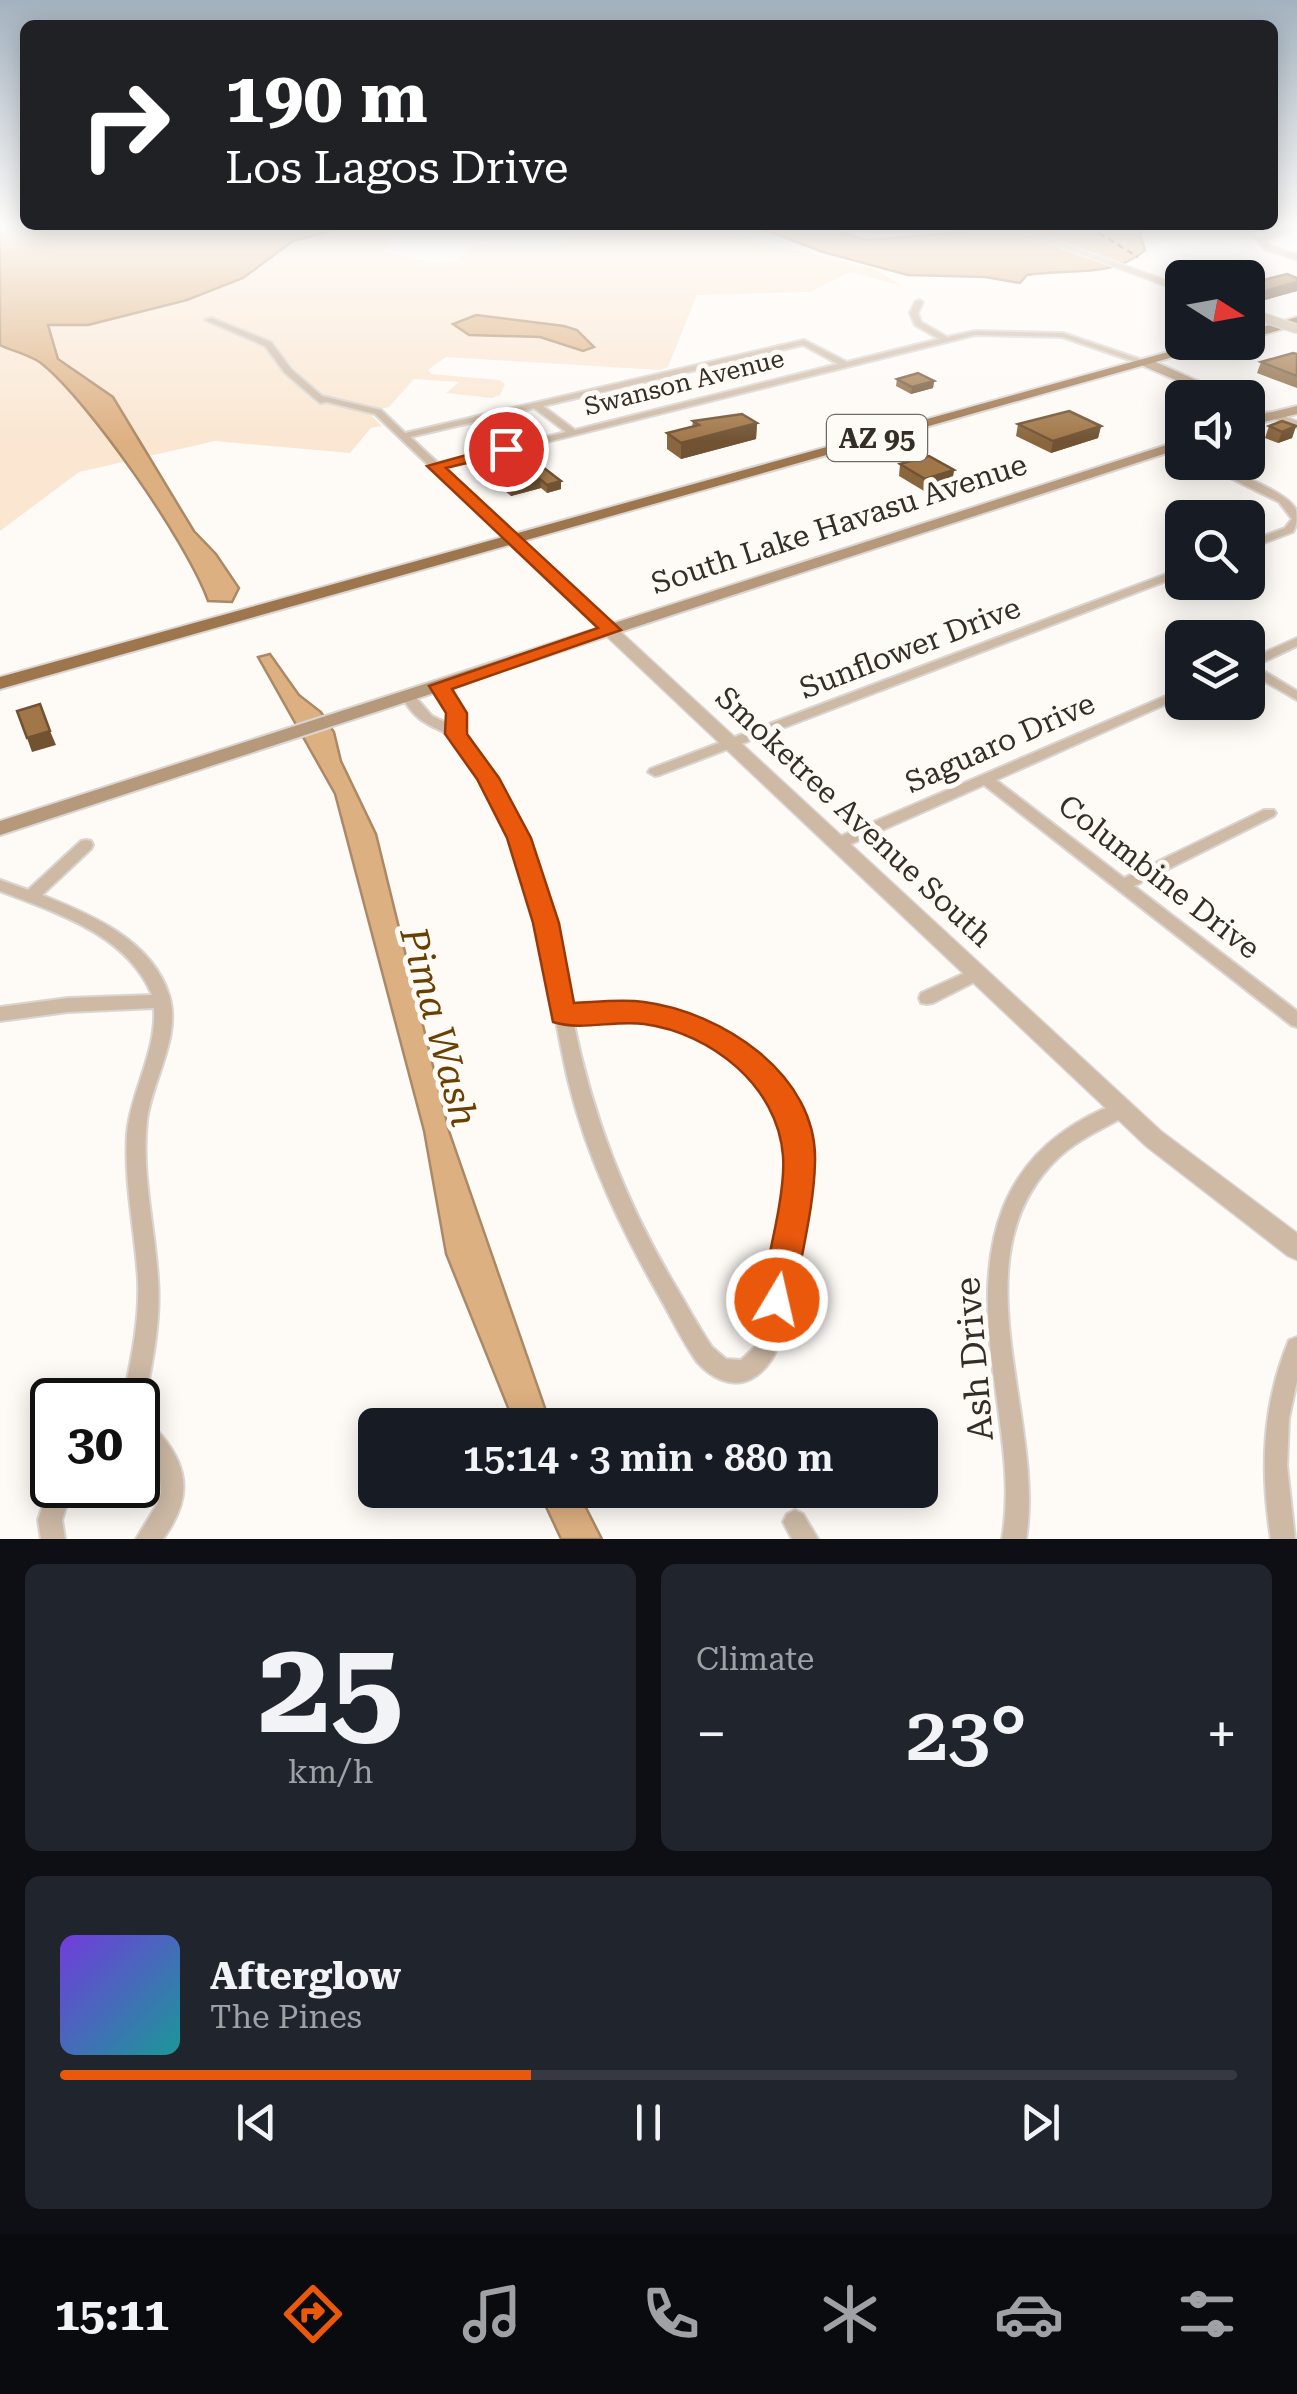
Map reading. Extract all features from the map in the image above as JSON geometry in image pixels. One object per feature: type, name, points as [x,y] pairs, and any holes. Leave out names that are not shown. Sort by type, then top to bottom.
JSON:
[{"type":"highway","points":[[1265,330],[1297,320]]},
{"type":"highway","name":"AZ 95","points":[[0,683],[1165,358]]},
{"type":"main road","name":"Swanson Avenue","points":[[1147,363],[1187,380]]},
{"type":"main road","points":[[1265,416],[1297,400]]},
{"type":"main road","points":[[1265,412],[1297,410]]},
{"type":"main road","name":"South Lake Havasu Avenue","points":[[0,828],[1165,452]]},
{"type":"street","points":[[920,302],[914,313],[918,323],[946,340]]},
{"type":"street","points":[[1265,318],[1297,329]]},
{"type":"street","name":"Smoketree Avenue South","points":[[208,320],[268,344],[317,397],[382,416],[1123,1109],[1204,1181],[1297,1248]]},
{"type":"street","name":"Swanson Avenue","points":[[435,466],[1000,330],[1054,333],[1105,346],[1147,363]]},
{"type":"street","points":[[404,436],[804,342],[847,366]]},
{"type":"street","points":[[536,405],[572,432]]},
{"type":"street","points":[[1270,414],[1297,425]]},
{"type":"street","points":[[1240,480],[1283,500],[1297,519],[1289,530],[1265,539]]},
{"type":"street","name":"Sunflower Drive","points":[[655,772],[1165,577]]},
{"type":"street","points":[[1265,658],[1297,642]]},
{"type":"street","points":[[1265,676],[1297,696]]},
{"type":"street","points":[[440,686],[456,713],[456,734]]},
{"type":"street","points":[[407,696],[421,717],[456,734],[488,778],[519,838],[546,923],[562,1014],[579,1088],[615,1189],[654,1270],[707,1359],[731,1373],[753,1366],[771,1334],[800,1160],[786,1108],[755,1064],[698,1026],[643,1012],[562,1014]]},
{"type":"street","name":"Saguaro Drive","points":[[838,842],[1165,700]]},
{"type":"street","name":"Columbine Drive","points":[[986,779],[1297,1020]]},
{"type":"street","points":[[1125,884],[1269,813]]},
{"type":"street","points":[[30,897],[86,845]]},
{"type":"street","points":[[0,885],[114,938],[150,972],[162,1001],[163,1024],[140,1100],[136,1133],[149,1307],[138,1378]]},
{"type":"street","points":[[927,998],[978,973]]},
{"type":"street","points":[[0,1014],[68,1004],[162,1001]]},
{"type":"street","name":"Ash Drive","points":[[1014,1539],[1017,1482],[998,1286],[1003,1231],[1014,1199],[1042,1160],[1067,1140],[1123,1109]]},
{"type":"street","points":[[1283,1539],[1276,1491],[1276,1425],[1297,1348]]},
{"type":"street","points":[[148,1539],[168,1510],[174,1480],[160,1449]]},
{"type":"street","points":[[53,1539],[50,1520],[54,1508]]},
{"type":"shaded area","points":[[0,298],[193,298],[88,325],[48,325],[58,359],[113,397],[194,531],[216,554],[239,588],[232,602],[208,601],[179,543],[134,473],[61,382],[38,361],[0,345]]},
{"type":"shaded area","points":[[696,298],[668,367],[660,370],[446,357],[428,370],[431,374],[499,380],[505,384],[500,395],[492,398],[446,393],[459,382],[414,379],[389,407],[379,409],[318,394],[271,344],[220,325],[265,345],[318,401],[371,415],[382,426],[371,428],[350,453],[215,441],[79,472],[0,531],[0,334],[37,324],[88,325],[187,300]]},
{"type":"shaded area","points":[[476,315],[564,326],[577,330],[594,347],[583,351],[540,337],[469,335],[453,324]]},
{"type":"shaded area","points":[[270,654],[299,695],[321,712],[334,732],[341,761],[376,834],[449,1131],[545,1408],[508,1408],[446,1254],[424,1131],[335,794],[258,657]]},
{"type":"shaded area","points":[[546,1508],[586,1508],[602,1539],[561,1539]]},
{"type":"building","points":[[1297,354],[1297,376],[1261,362]]},
{"type":"building","points":[[918,373],[934,381],[912,387],[897,379]]},
{"type":"building","points":[[1069,411],[1101,426],[1053,441],[1018,424]]},
{"type":"building","points":[[742,414],[757,423],[681,443],[667,433],[699,425],[693,421]]},
{"type":"building","points":[[1282,421],[1296,426],[1282,432],[1269,426]]},
{"type":"building","points":[[929,456],[954,470],[925,479],[900,464]]},
{"type":"building","points":[[544,468],[561,481],[547,485],[540,479],[510,488],[500,478]]},
{"type":"building","points":[[40,704],[50,731],[27,738],[17,711]]},
{"type":"route","points":[[506,449],[435,466],[611,630],[440,686],[456,713],[456,734],[488,778],[519,838],[546,923],[562,1014],[643,1012],[698,1026],[744,1055],[780,1096],[796,1133],[800,1160],[777,1300]]},
{"type":"water label","name":"Pima Wash","points":[[439,1027]]}]
